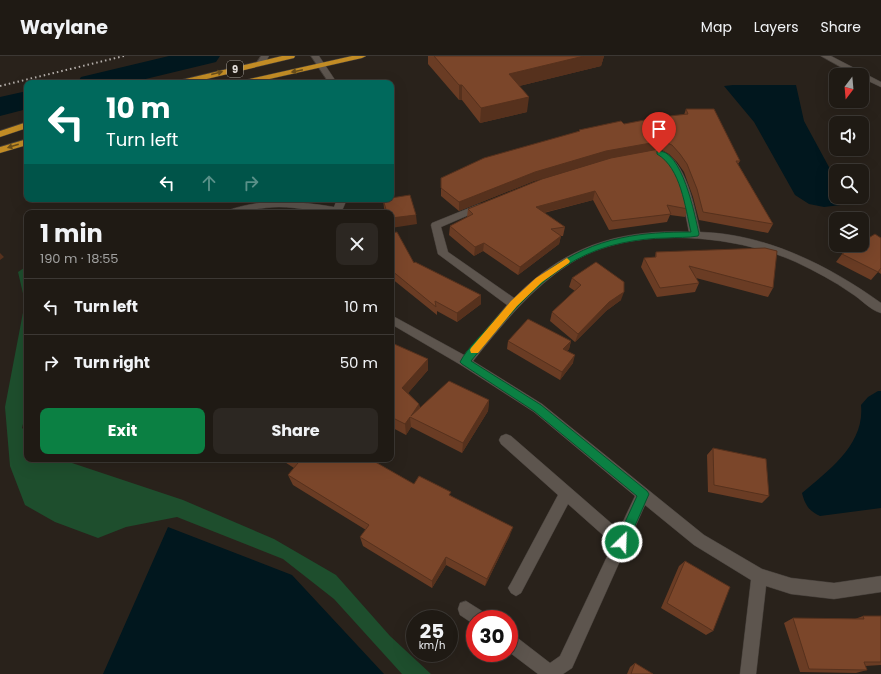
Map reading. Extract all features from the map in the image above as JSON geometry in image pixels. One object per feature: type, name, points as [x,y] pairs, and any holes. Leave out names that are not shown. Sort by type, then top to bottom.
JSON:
[{"type":"highway","name":"9","points":[[190,80],[263,59],[291,56]]},
{"type":"highway","name":"9","points":[[254,80],[362,56]]},
{"type":"highway","points":[[0,134],[24,126]]},
{"type":"highway","points":[[0,150],[24,143]]},
{"type":"street","points":[[315,56],[331,80]]},
{"type":"street","points":[[825,56],[848,68]]},
{"type":"street","points":[[869,78],[881,84]]},
{"type":"street","points":[[645,156],[659,153],[669,158],[685,190],[695,234]]},
{"type":"street","points":[[494,201],[436,225],[443,254],[514,304]]},
{"type":"street","points":[[236,210],[266,203],[300,205],[326,210]]},
{"type":"street","points":[[465,362],[514,304],[539,280],[568,260],[593,249],[621,240],[695,234],[740,240],[786,253],[829,273],[881,310]]},
{"type":"street","points":[[394,321],[465,362],[538,408],[699,540],[759,576],[790,586],[834,591],[881,584]]},
{"type":"street","points":[[506,440],[622,542]]},
{"type":"street","points":[[516,588],[566,494]]},
{"type":"street","points":[[518,649],[550,673],[566,662],[643,494]]},
{"type":"street","points":[[748,674],[759,576]]},
{"type":"green space","points":[[24,268],[24,298],[18,272]]},
{"type":"green space","points":[[24,307],[24,420],[22,428],[24,430],[24,462],[69,462],[183,500],[274,539],[336,575],[390,636],[406,651],[406,662],[418,662],[431,674],[402,674],[334,599],[283,559],[177,517],[126,527],[98,538],[55,522],[25,505],[10,466],[5,407]]},
{"type":"water","points":[[796,85],[804,121],[829,167],[829,204],[849,204],[824,207],[809,204],[795,195],[754,122],[724,86]]},
{"type":"water","points":[[878,391],[881,391],[881,508],[820,516],[808,507],[802,493],[834,465],[843,455],[857,432],[861,419],[861,405],[868,397]]},
{"type":"water","points":[[168,527],[292,575],[384,674],[103,674]]},
{"type":"building","points":[[434,56],[584,56],[509,74],[529,97],[481,108],[462,85],[459,85]]},
{"type":"building","points":[[686,109],[714,109],[740,161],[736,161],[773,224],[703,212],[697,189],[687,164],[672,145],[662,141],[606,151],[535,172],[459,202],[441,188],[441,178],[484,158],[580,131],[579,130],[621,121],[624,124],[660,117],[688,114]]},
{"type":"building","points":[[659,149],[667,156],[678,173],[688,209],[667,205],[671,214],[612,221],[595,191],[536,207],[565,227],[551,229],[561,236],[520,267],[484,243],[475,247],[450,226],[473,214],[468,209],[542,179],[611,158]]},
{"type":"building","points":[[410,195],[416,215],[394,218],[394,210],[386,210],[384,202],[394,202],[394,198]]},
{"type":"building","points":[[394,232],[397,232],[414,263],[415,262],[481,295],[457,313],[435,301],[436,307],[394,272]]},
{"type":"building","points":[[875,234],[881,238],[881,268],[878,272],[842,254],[845,252],[869,252],[869,238]]},
{"type":"building","points":[[765,248],[777,251],[773,288],[689,266],[699,283],[660,288],[644,258],[656,257],[656,252]]},
{"type":"building","points":[[596,262],[624,282],[624,292],[609,302],[578,334],[552,312],[581,285],[572,278]]},
{"type":"building","points":[[528,319],[571,341],[563,349],[575,355],[562,372],[508,341]]},
{"type":"building","points":[[394,344],[428,359],[402,388],[419,404],[411,416],[449,381],[489,400],[463,443],[410,417],[405,424],[394,418]]},
{"type":"building","points":[[713,448],[766,459],[769,496],[714,485]]},
{"type":"building","points":[[296,462],[375,462],[414,484],[419,476],[451,492],[449,495],[513,527],[487,579],[446,557],[432,581],[360,537],[369,525],[288,475],[298,463]]},
{"type":"building","points":[[685,561],[730,587],[713,631],[667,603]]},
{"type":"building","points":[[863,616],[881,616],[881,662],[864,662],[867,670],[809,669],[793,618],[864,619]]},
{"type":"building","points":[[635,663],[653,674],[631,674]]},
{"type":"waterway","points":[[105,80],[206,56]]},
{"type":"waterway","points":[[0,107],[24,101]]},
{"type":"railway","points":[[25,80],[124,56]]},
{"type":"railway","points":[[0,86],[24,80]]},
{"type":"slow traffic","points":[[475,350],[514,304],[539,280],[567,261]]},
{"type":"route","points":[[622,542],[643,494],[538,408],[465,362],[514,304],[539,280],[568,260],[593,249],[621,240],[695,234],[685,190],[669,158],[659,153]]}]
